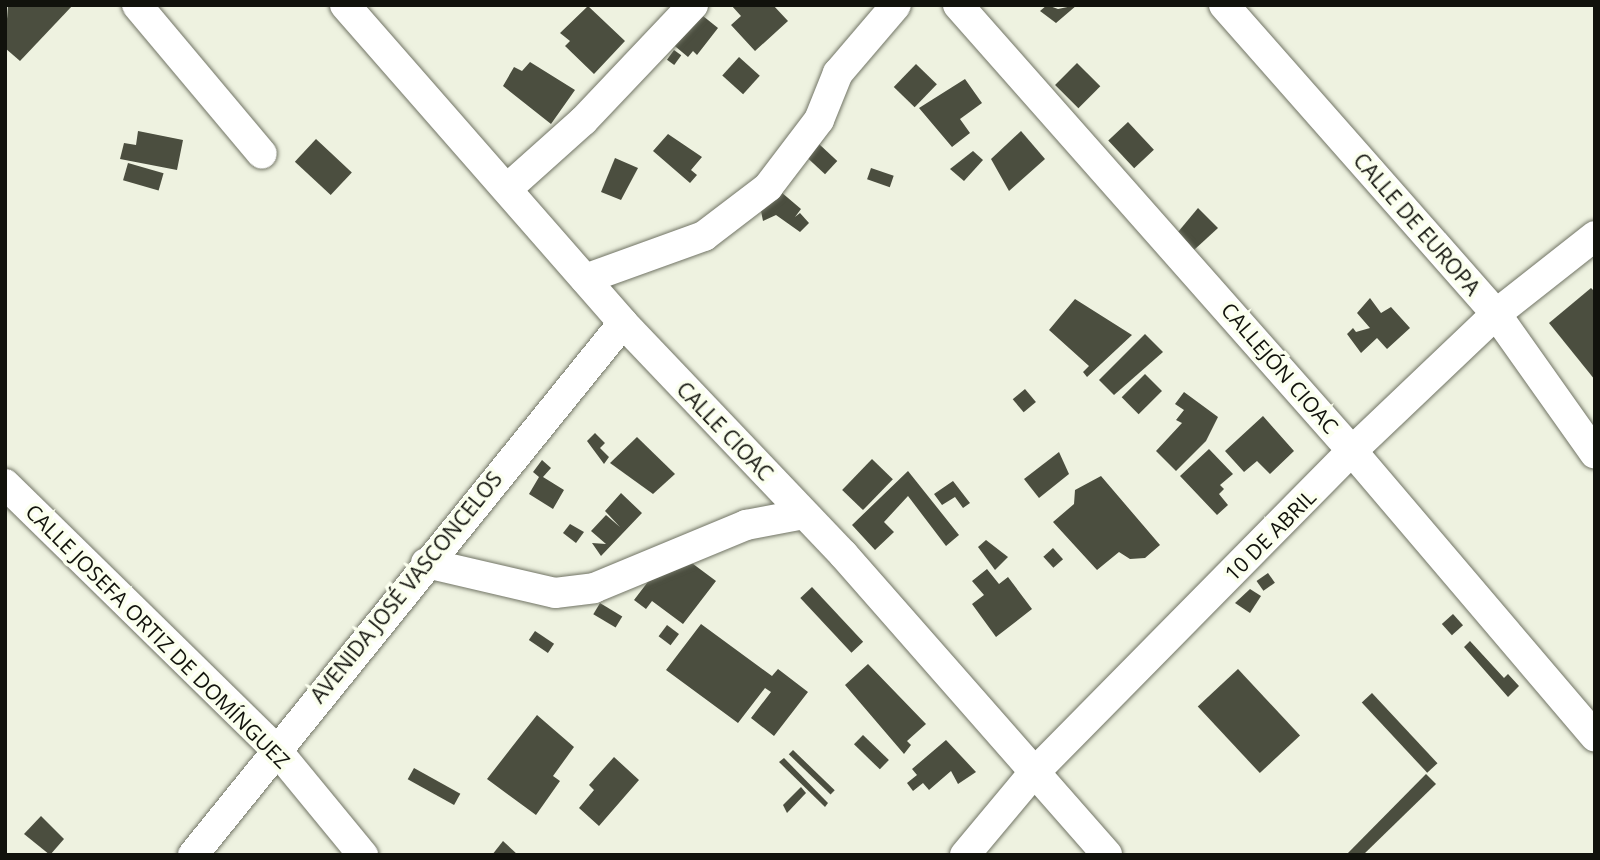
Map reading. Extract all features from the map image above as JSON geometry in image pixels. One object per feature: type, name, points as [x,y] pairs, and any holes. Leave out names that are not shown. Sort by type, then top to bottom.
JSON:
[{"type":"street","points":[[137,5],[262,154]]},
{"type":"street","name":"CALLE CIOAC","points":[[345,5],[508,188],[623,323],[804,514],[1032,775],[1107,855]]},
{"type":"street","points":[[508,188],[583,121],[693,5]]},
{"type":"street","points":[[585,279],[704,236],[768,187],[819,120],[838,73],[896,5]]},
{"type":"street","name":"CALLEJÓN CIOAC","points":[[958,5],[1352,451],[1595,737]]},
{"type":"street","name":"CALLE DE EUROPA","points":[[1224,5],[1496,314],[1595,454]]},
{"type":"street","name":"10 DE ABRIL","points":[[965,855],[1032,775],[1352,451],[1496,314],[1595,236]]},
{"type":"street","name":"AVENIDA JOSÉ VASCONCELOS","points":[[193,855],[275,748],[623,323]]},
{"type":"street","name":"CALLE JOSEFA ORTIZ DE DOMÍNGUEZ","points":[[5,484],[275,748],[363,855]]},
{"type":"street","points":[[426,563],[555,593],[594,588],[746,525],[804,514]]},
{"type":"building","points":[[8,5],[73,5],[20,61],[5,48]]},
{"type":"building","points":[[731,5],[773,5],[788,21],[755,51],[731,25],[741,16]]},
{"type":"building","points":[[1047,5],[1058,9],[1077,5],[1056,23],[1040,11]]},
{"type":"building","points":[[588,6],[625,41],[594,74],[565,46],[570,41],[560,33]]},
{"type":"building","points":[[698,12],[718,28],[697,55],[693,51],[688,57],[670,42]]},
{"type":"building","points":[[674,50],[681,55],[674,65],[667,60]]},
{"type":"building","points":[[739,57],[760,76],[743,94],[722,76]]},
{"type":"building","points":[[530,62],[575,90],[551,124],[503,86],[514,67],[522,71]]},
{"type":"building","points":[[1077,63],[1100,86],[1078,108],[1055,85]]},
{"type":"building","points":[[916,64],[937,84],[915,107],[894,87]]},
{"type":"building","points":[[965,79],[982,103],[960,119],[970,133],[952,147],[919,108]]},
{"type":"building","points":[[1128,122],[1154,150],[1134,168],[1108,140]]},
{"type":"building","points":[[138,131],[183,140],[177,170],[120,159],[124,143],[136,145]]},
{"type":"building","points":[[1021,131],[1045,159],[1009,191],[991,159]]},
{"type":"building","points":[[668,134],[702,157],[691,170],[697,175],[690,183],[653,151]]},
{"type":"building","points":[[316,139],[352,172],[331,195],[295,162]]},
{"type":"building","points":[[819,144],[837,161],[825,174],[807,157]]},
{"type":"building","points":[[973,151],[983,160],[964,181],[950,169]]},
{"type":"building","points":[[615,158],[638,168],[621,200],[601,192]]},
{"type":"building","points":[[128,163],[164,173],[159,191],[123,180]]},
{"type":"building","points":[[871,168],[894,176],[890,187],[867,179]]},
{"type":"building","points":[[781,192],[801,209],[795,217],[800,213],[809,223],[800,232],[776,215],[763,221],[761,211]]},
{"type":"building","points":[[1198,208],[1218,228],[1194,250],[1178,232]]},
{"type":"building","points":[[1591,288],[1595,292],[1595,380],[1549,323]]},
{"type":"building","points":[[1370,298],[1381,313],[1391,307],[1410,328],[1387,349],[1377,338],[1361,353],[1347,334],[1353,328],[1356,332],[1370,328],[1357,313]]},
{"type":"building","points":[[1075,299],[1132,335],[1087,377],[1083,372],[1089,366],[1049,330]]},
{"type":"building","points":[[1145,334],[1163,352],[1114,395],[1099,380]]},
{"type":"building","points":[[1145,374],[1162,391],[1139,414],[1122,397]]},
{"type":"building","points":[[1025,389],[1036,402],[1024,412],[1013,399]]},
{"type":"building","points":[[1184,392],[1218,417],[1206,441],[1176,471],[1156,451],[1182,423],[1176,420],[1184,410],[1175,404]]},
{"type":"building","points":[[1263,416],[1294,451],[1270,474],[1257,461],[1244,472],[1225,451]]},
{"type":"building","points":[[595,433],[605,443],[600,448],[609,457],[604,464],[587,441]]},
{"type":"building","points":[[637,437],[675,474],[653,494],[610,463]]},
{"type":"building","points":[[1209,449],[1233,474],[1220,485],[1224,489],[1219,494],[1228,505],[1217,515],[1180,476]]},
{"type":"building","points":[[1059,452],[1069,474],[1039,498],[1024,479]]},
{"type":"building","points":[[872,459],[893,479],[863,510],[842,490]]},
{"type":"building","points":[[542,460],[551,468],[543,477],[564,490],[553,509],[529,494],[539,477],[533,472]]},
{"type":"building","points":[[908,471],[959,535],[946,546],[908,496],[884,522],[894,532],[875,550],[852,525]]},
{"type":"building","points":[[1101,476],[1160,545],[1145,558],[1130,559],[1119,552],[1097,570],[1053,522],[1074,504],[1075,490]]},
{"type":"building","points":[[953,481],[970,503],[963,508],[955,497],[942,505],[934,494]]},
{"type":"building","points":[[621,493],[642,513],[601,556],[592,543],[606,544],[591,531],[606,515],[620,527],[605,511]]},
{"type":"building","points":[[570,524],[584,532],[576,543],[563,533]]},
{"type":"building","points":[[986,540],[1008,557],[995,570],[978,547]]},
{"type":"building","points":[[1053,548],[1063,559],[1053,568],[1043,557]]},
{"type":"building","points":[[673,549],[716,581],[683,624],[652,601],[646,609],[634,600]]},
{"type":"building","points":[[987,569],[999,584],[1008,577],[1032,609],[996,637],[972,604],[984,595],[972,581]]},
{"type":"building","points":[[1268,573],[1275,583],[1263,591],[1257,581]]},
{"type":"building","points":[[812,587],[863,642],[851,653],[800,598]]},
{"type":"building","points":[[1250,589],[1261,596],[1250,613],[1235,603]]},
{"type":"building","points":[[600,603],[622,616],[616,628],[593,614]]},
{"type":"building","points":[[1453,614],[1463,625],[1452,635],[1442,624]]},
{"type":"building","points":[[701,624],[772,676],[778,669],[808,692],[774,736],[751,718],[771,692],[765,688],[738,723],[666,670]]},
{"type":"building","points":[[667,625],[679,634],[671,645],[659,636]]},
{"type":"building","points":[[535,631],[554,644],[548,653],[529,640]]},
{"type":"building","points":[[1470,641],[1504,678],[1508,674],[1519,686],[1508,697],[1464,647]]},
{"type":"building","points":[[868,664],[926,724],[907,741],[911,745],[904,754],[845,685]]},
{"type":"building","points":[[1238,669],[1300,736],[1260,773],[1198,707]]},
{"type":"building","points":[[1372,693],[1437,763],[1427,773],[1362,703]]},
{"type":"building","points":[[537,715],[574,747],[553,776],[560,781],[536,815],[487,779]]},
{"type":"building","points":[[863,735],[889,760],[880,769],[854,744]]},
{"type":"building","points":[[946,740],[976,772],[958,784],[951,771],[929,790],[923,783],[913,791],[907,783],[917,775],[912,769]]},
{"type":"building","points":[[793,750],[835,790],[831,795],[789,754]]},
{"type":"building","points":[[614,757],[639,780],[599,826],[579,808],[594,790],[589,785]]},
{"type":"building","points":[[784,758],[828,803],[825,807],[779,762]]},
{"type":"building","points":[[414,768],[460,794],[454,805],[408,779]]},
{"type":"building","points":[[1426,774],[1436,784],[1363,855],[1346,855]]},
{"type":"building","points":[[801,787],[806,793],[787,813],[783,805]]},
{"type":"building","points":[[41,816],[64,839],[50,855],[24,834]]},
{"type":"building","points":[[503,841],[518,855],[492,855]]}]
